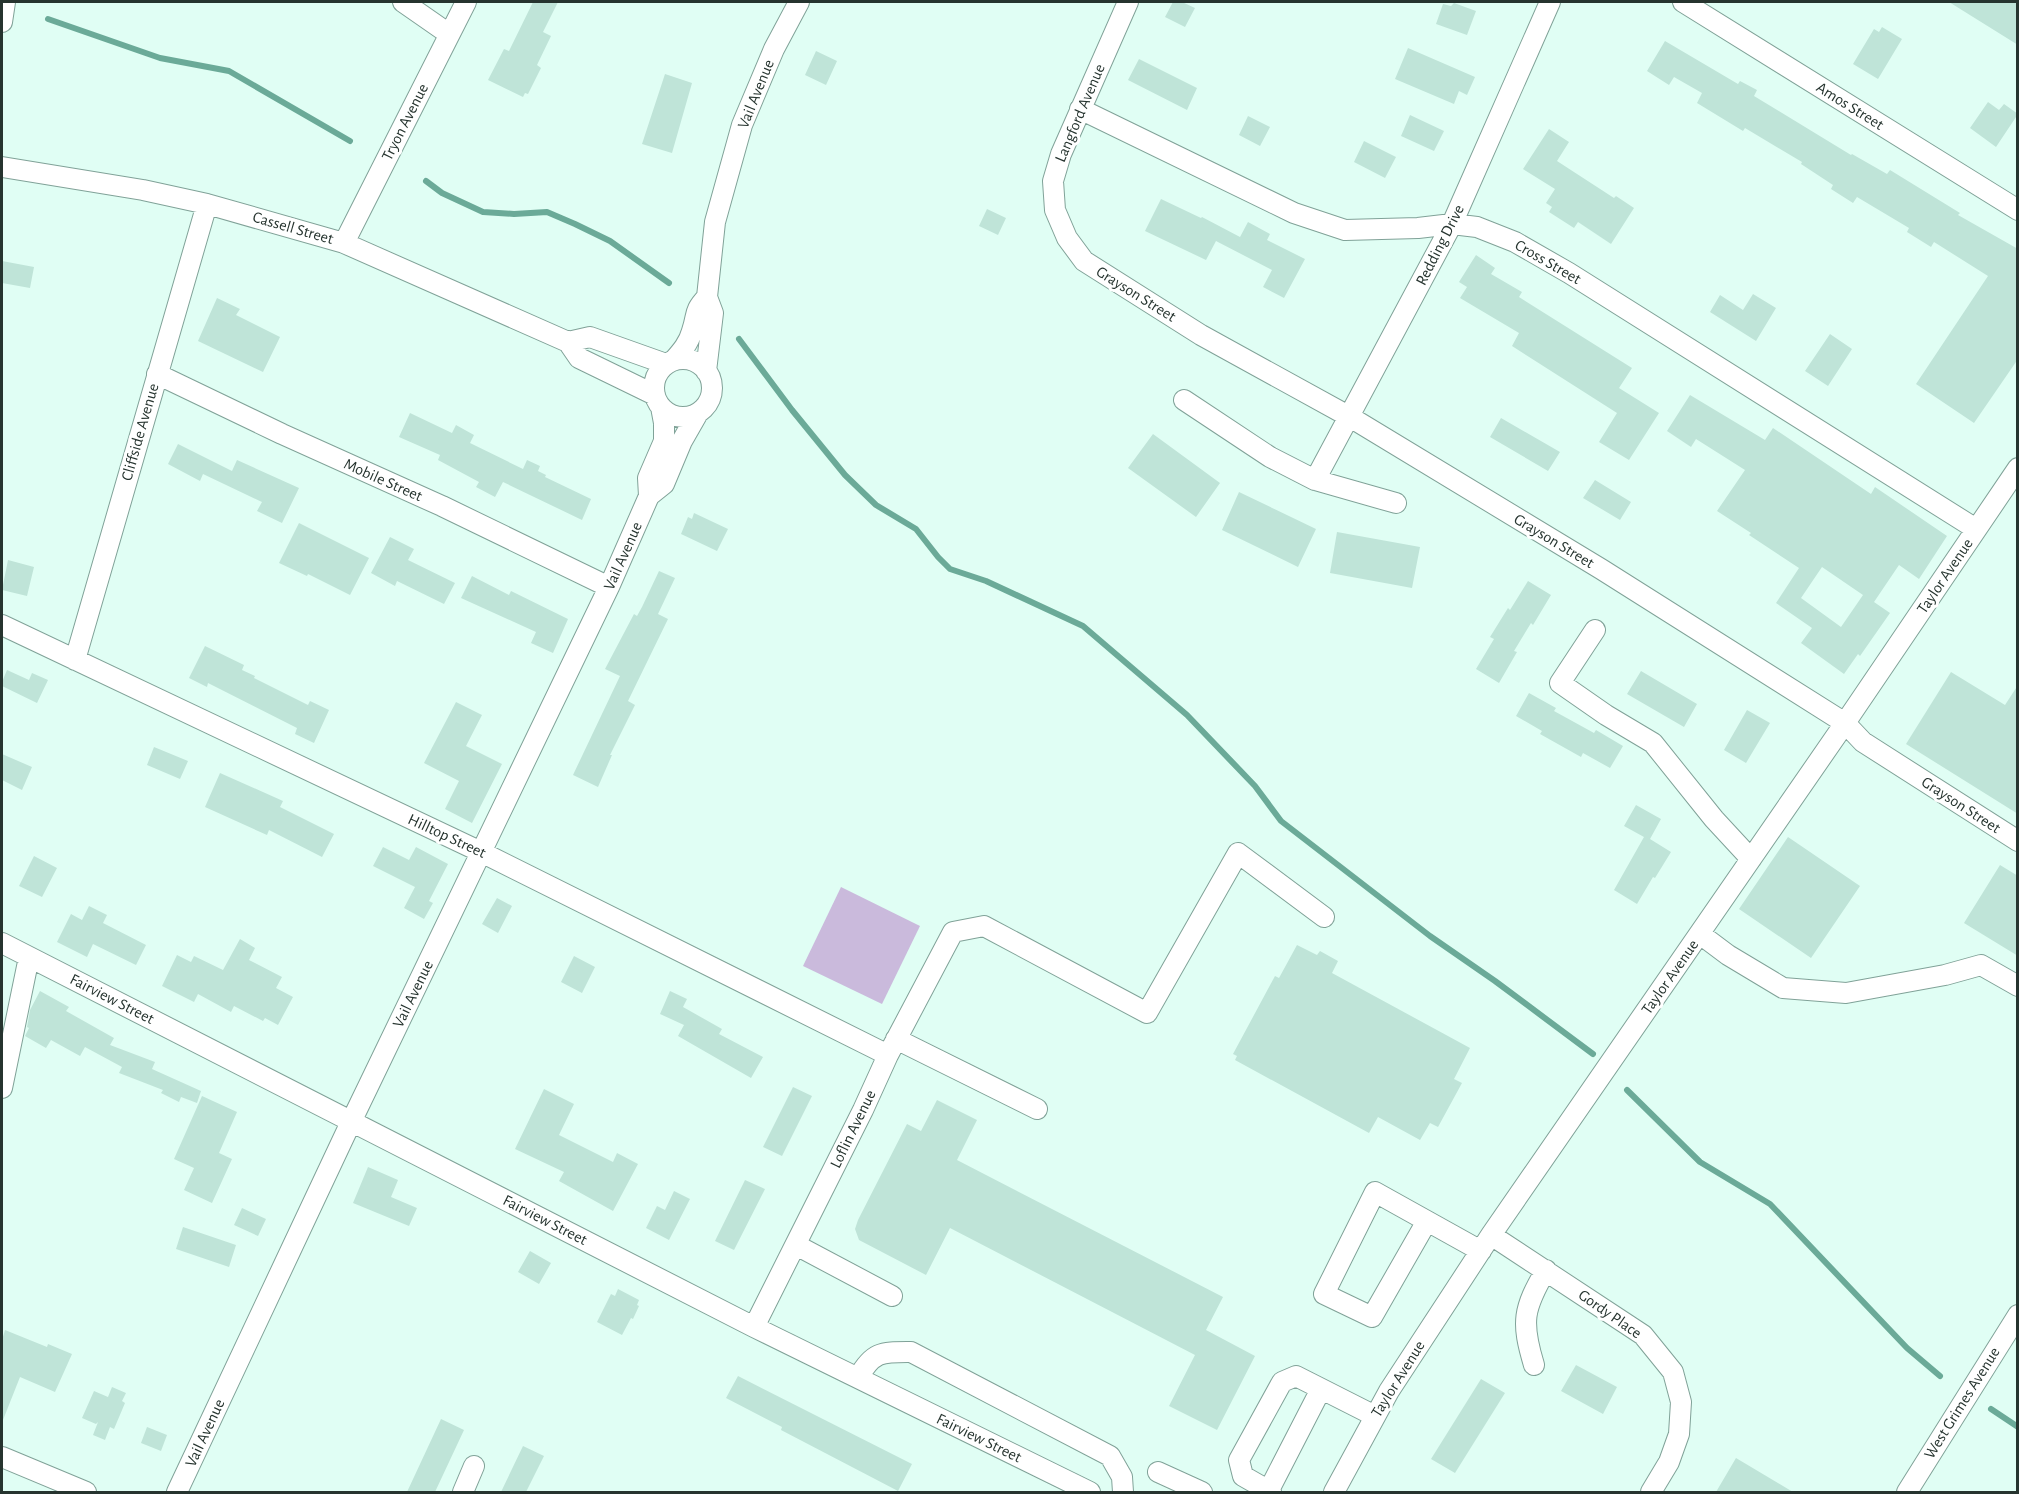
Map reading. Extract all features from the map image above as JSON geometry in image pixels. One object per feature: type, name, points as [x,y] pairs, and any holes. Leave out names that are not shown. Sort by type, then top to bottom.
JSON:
[{"type":"street","points":[[2,22],[5,2]]},
{"type":"street","points":[[403,2],[449,34]]},
{"type":"street","name":"Tryon Avenue","points":[[344,243],[466,2]]},
{"type":"street","name":"Vail Avenue","points":[[706,371],[713,314],[707,297],[715,222],[742,125],[774,49],[799,2]]},
{"type":"street","name":"Langford Avenue","points":[[1081,257],[1066,238],[1055,210],[1053,182],[1061,154],[1128,2]]},
{"type":"street","name":"Redding Drive","points":[[1315,480],[1452,224],[1550,2]]},
{"type":"street","name":"Amos Street","points":[[1683,2],[2018,210]]},
{"type":"street","name":"Cross Street","points":[[1080,109],[1294,213],[1345,230],[1418,228],[1452,224],[1477,226],[1515,242],[1569,273],[1976,529]]},
{"type":"street","name":"Cassell Street","points":[[2,166],[143,190],[207,204],[344,243],[568,342],[579,358],[658,401]]},
{"type":"street","name":"Cliffside Avenue","points":[[75,660],[207,204]]},
{"type":"street","name":"Grayson Street","points":[[1081,257],[1201,335],[1350,417],[1601,569],[1845,723],[1863,742],[2018,841]]},
{"type":"street","name":"Vail Avenue","points":[[670,362],[689,341],[696,309],[707,297]]},
{"type":"street","name":"Cassell Street","points":[[568,342],[590,337],[670,362]]},
{"type":"street","points":[[683,359],[700,365],[706,371],[712,388],[705,407],[688,417],[669,414],[658,401],[655,379],[659,371],[670,362],[683,359]]},
{"type":"street","name":"Mobile Street","points":[[157,374],[282,434],[442,506],[609,587]]},
{"type":"street","points":[[1185,400],[1270,457],[1315,480],[1396,503]]},
{"type":"street","name":"Vail Avenue","points":[[650,496],[648,478],[664,441],[664,423],[658,401]]},
{"type":"street","name":"Vail Avenue","points":[[177,1492],[351,1122],[609,587],[650,496],[664,484],[682,441],[698,413]]},
{"type":"street","name":"Taylor Avenue","points":[[1334,1492],[1389,1390],[1486,1243],[2018,468]]},
{"type":"street","name":"Hilltop Street","points":[[2,625],[892,1047],[1036,1109]]},
{"type":"street","points":[[1595,630],[1560,683],[1606,715],[1653,743],[1714,819],[1751,859]]},
{"type":"street","name":"Loflin Avenue","points":[[754,1327],[863,1110],[892,1047],[953,932],[984,927],[1147,1013],[1238,853],[1324,917]]},
{"type":"street","points":[[1700,934],[1728,955],[1783,988],[1846,993],[1945,975],[1981,965],[2018,986]]},
{"type":"street","name":"Fairview Street","points":[[2,943],[754,1327],[1090,1492]]},
{"type":"street","points":[[2,1088],[29,957]]},
{"type":"street","name":"Gordy Place","points":[[1427,1221],[1372,1317],[1324,1294],[1375,1192],[1427,1221],[1486,1243],[1546,1270],[1643,1335],[1673,1372],[1681,1402],[1679,1434],[1669,1462],[1651,1492]]},
{"type":"street","points":[[795,1245],[892,1296]]},
{"type":"street","points":[[1534,1365],[1527,1342],[1525,1319],[1532,1294],[1546,1270]]},
{"type":"street","name":"West Grimes Avenue","points":[[1907,1492],[2018,1315]]},
{"type":"street","points":[[858,1378],[867,1362],[886,1352],[911,1352],[1110,1456],[1122,1477],[1123,1492]]},
{"type":"street","points":[[1321,1389],[1269,1492],[1243,1476],[1239,1460],[1281,1382],[1296,1376],[1375,1416]]},
{"type":"street","points":[[2,1457],[86,1492]]},
{"type":"street","points":[[463,1492],[474,1466]]},
{"type":"street","points":[[1158,1472],[1202,1492]]},
{"type":"shaded area","points":[[841,887],[920,926],[882,1004],[803,966]]},
{"type":"building","points":[[533,2],[558,2],[543,32],[551,36],[537,65],[541,68],[528,94],[525,93],[523,97],[488,80],[504,49],[509,51]]},
{"type":"building","points":[[1173,2],[1182,2],[1195,8],[1185,27],[1165,17]]},
{"type":"building","points":[[1949,2],[2018,2],[2018,45]]},
{"type":"building","points":[[1454,3],[1476,11],[1467,35],[1436,24],[1443,4],[1451,6]]},
{"type":"building","points":[[1882,27],[1902,39],[1878,79],[1853,64],[1874,29],[1879,32]]},
{"type":"building","points":[[1665,41],[1738,84],[1740,81],[1757,90],[1754,96],[1851,155],[1887,174],[1890,170],[1960,213],[1958,215],[2018,249],[2018,359],[1974,423],[1916,384],[1988,276],[1934,242],[1931,247],[1907,232],[1909,228],[1857,197],[1853,203],[1831,189],[1833,185],[1801,164],[1802,162],[1745,128],[1743,131],[1697,103],[1702,93],[1674,77],[1669,85],[1647,71]]},
{"type":"building","points":[[1408,48],[1475,77],[1467,95],[1459,91],[1454,104],[1395,79]]},
{"type":"building","points":[[816,51],[837,61],[826,85],[805,75]]},
{"type":"building","points":[[1139,59],[1197,88],[1187,110],[1128,80]]},
{"type":"building","points":[[665,74],[692,83],[672,153],[642,144]]},
{"type":"building","points":[[1988,102],[1999,110],[2004,104],[2018,114],[1996,147],[1970,128]]},
{"type":"building","points":[[1410,115],[1444,131],[1434,151],[1401,136]]},
{"type":"building","points":[[1248,116],[1270,127],[1260,146],[1239,135]]},
{"type":"building","points":[[1549,129],[1569,142],[1557,161],[1614,198],[1616,196],[1634,208],[1611,244],[1578,222],[1574,228],[1549,212],[1552,207],[1546,203],[1555,189],[1523,169]]},
{"type":"building","points":[[1364,141],[1396,157],[1385,178],[1354,162]]},
{"type":"building","points":[[1161,199],[1240,237],[1248,222],[1270,234],[1267,240],[1305,259],[1284,298],[1263,287],[1272,270],[1216,241],[1206,260],[1145,231]]},
{"type":"building","points":[[987,209],[1006,218],[998,235],[979,226]]},
{"type":"building","points":[[1476,255],[1495,268],[1491,274],[1522,292],[1519,297],[1632,368],[1619,388],[1659,413],[1629,460],[1599,442],[1617,413],[1512,346],[1519,333],[1460,298],[1467,287],[1459,282]]},
{"type":"building","points":[[2,261],[34,267],[30,288],[2,283]]},
{"type":"building","points":[[1753,294],[1776,308],[1756,341],[1710,312],[1720,295],[1743,310]]},
{"type":"building","points":[[217,298],[240,309],[236,315],[280,337],[263,372],[198,341]]},
{"type":"building","points":[[1830,334],[1852,349],[1828,386],[1805,371]]},
{"type":"building","points":[[1690,395],[1765,440],[1773,428],[1871,494],[1875,487],[1947,536],[1919,579],[1899,565],[1874,602],[1890,613],[1860,656],[1858,654],[1844,674],[1801,643],[1812,628],[1776,603],[1799,568],[1717,511],[1745,470],[1696,439],[1691,447],[1667,431]],"holes":[[[1822,567],[1863,595],[1841,627],[1801,598]]]},
{"type":"building","points":[[410,413],[452,433],[456,425],[474,435],[470,443],[523,469],[527,460],[540,466],[538,471],[546,475],[545,477],[591,499],[582,520],[503,482],[495,497],[476,487],[479,482],[438,460],[440,455],[399,437]]},
{"type":"building","points":[[1501,418],[1560,452],[1548,471],[1490,437]]},
{"type":"building","points":[[1153,434],[1220,483],[1196,517],[1128,468]]},
{"type":"building","points":[[178,444],[232,471],[237,460],[299,488],[282,523],[257,511],[262,502],[203,474],[200,481],[168,464]]},
{"type":"building","points":[[1595,480],[1631,502],[1620,520],[1583,498]]},
{"type":"building","points":[[1239,492],[1316,529],[1298,567],[1222,530]]},
{"type":"building","points":[[694,513],[728,529],[717,551],[681,534],[688,517],[692,519]]},
{"type":"building","points":[[299,523],[369,558],[350,595],[308,574],[307,576],[279,563]]},
{"type":"building","points":[[1337,532],[1420,547],[1412,588],[1330,573]]},
{"type":"building","points":[[390,537],[414,549],[408,560],[455,583],[444,604],[397,581],[395,586],[371,573]]},
{"type":"building","points":[[8,560],[34,567],[27,596],[2,590]]},
{"type":"building","points":[[659,571],[675,578],[658,614],[668,619],[628,701],[635,705],[610,755],[612,755],[598,787],[573,775],[620,676],[605,669],[634,614],[637,616],[642,607]]},
{"type":"building","points":[[472,576],[509,595],[511,591],[568,619],[553,653],[531,643],[536,632],[461,598]]},
{"type":"building","points":[[1528,581],[1551,595],[1514,651],[1517,652],[1499,683],[1476,669],[1494,639],[1490,637]]},
{"type":"building","points":[[205,646],[244,665],[242,670],[255,676],[254,678],[308,705],[310,701],[329,710],[314,743],[295,734],[297,728],[208,683],[207,687],[189,678]]},
{"type":"building","points":[[7,670],[29,680],[32,673],[48,680],[37,703],[2,686]]},
{"type":"building","points":[[1641,671],[1697,704],[1684,727],[1627,694]]},
{"type":"building","points":[[1951,672],[2005,705],[2018,685],[2018,814],[1906,744]]},
{"type":"building","points":[[1529,693],[1556,708],[1554,711],[1594,733],[1596,730],[1623,746],[1610,768],[1583,753],[1581,757],[1540,734],[1542,731],[1516,716]]},
{"type":"building","points":[[456,702],[482,715],[466,746],[502,764],[472,823],[445,809],[459,781],[424,763]]},
{"type":"building","points":[[1747,710],[1770,723],[1746,763],[1724,750]]},
{"type":"building","points":[[154,747],[188,761],[180,779],[147,765]]},
{"type":"building","points":[[2,754],[32,767],[22,790],[2,780]]},
{"type":"building","points":[[220,773],[283,801],[280,807],[334,834],[322,857],[269,830],[267,835],[205,807]]},
{"type":"building","points":[[1636,805],[1661,819],[1650,839],[1671,852],[1637,904],[1614,890],[1644,837],[1624,826]]},
{"type":"building","points":[[1788,837],[1860,886],[1811,958],[1739,909]]},
{"type":"building","points":[[383,847],[409,860],[416,847],[448,864],[429,901],[433,903],[424,919],[404,908],[415,887],[373,866]]},
{"type":"building","points":[[34,856],[57,868],[42,897],[19,886]]},
{"type":"building","points":[[2000,865],[2018,876],[2018,956],[1964,923]]},
{"type":"building","points":[[497,898],[512,906],[498,933],[482,924]]},
{"type":"building","points":[[89,906],[107,915],[103,923],[146,945],[136,965],[93,944],[87,957],[57,942],[71,914],[82,920]]},
{"type":"building","points":[[240,939],[255,948],[249,960],[282,977],[276,988],[293,997],[278,1025],[265,1018],[263,1021],[234,1006],[231,1012],[198,994],[194,1002],[162,986],[177,955],[191,962],[194,956],[223,970]]},
{"type":"building","points":[[1297,945],[1317,955],[1320,951],[1338,961],[1332,973],[1470,1048],[1454,1079],[1462,1083],[1438,1127],[1430,1123],[1420,1140],[1378,1117],[1369,1133],[1235,1060],[1237,1056],[1233,1054],[1275,976],[1279,978]]},
{"type":"building","points":[[574,956],[595,967],[582,993],[561,982]]},
{"type":"building","points":[[40,991],[69,1007],[66,1011],[114,1038],[110,1045],[155,1062],[152,1069],[201,1091],[197,1103],[181,1097],[179,1102],[161,1093],[163,1090],[119,1073],[122,1067],[85,1047],[80,1056],[51,1040],[46,1048],[25,1036],[29,1028],[27,1027],[30,1010]]},
{"type":"building","points":[[670,991],[687,999],[683,1007],[722,1029],[719,1034],[763,1057],[751,1078],[678,1036],[684,1025],[660,1014]]},
{"type":"building","points":[[793,1087],[812,1096],[782,1156],[763,1147]]},
{"type":"building","points":[[544,1089],[574,1104],[559,1135],[613,1162],[617,1153],[638,1164],[613,1211],[559,1181],[564,1172],[515,1149]]},
{"type":"building","points":[[202,1096],[237,1112],[219,1153],[232,1159],[212,1203],[184,1190],[194,1168],[174,1159]]},
{"type":"building","points":[[937,1100],[977,1120],[957,1160],[1223,1297],[1206,1330],[1255,1356],[1217,1430],[1169,1406],[1195,1355],[950,1228],[926,1275],[859,1240],[855,1229],[858,1220],[907,1124],[921,1131]]},
{"type":"building","points":[[368,1167],[398,1180],[391,1197],[417,1208],[409,1226],[353,1203]]},
{"type":"building","points":[[745,1180],[765,1189],[734,1250],[715,1241]]},
{"type":"building","points":[[674,1191],[690,1199],[669,1240],[646,1228],[657,1206],[665,1210]]},
{"type":"building","points":[[242,1208],[266,1219],[258,1236],[234,1225]]},
{"type":"building","points":[[183,1227],[236,1245],[229,1267],[176,1249]]},
{"type":"building","points":[[530,1251],[551,1263],[539,1284],[518,1272]]},
{"type":"building","points":[[618,1289],[639,1300],[637,1305],[639,1306],[633,1319],[631,1318],[622,1335],[597,1322],[611,1294],[615,1296]]},
{"type":"building","points":[[5,1330],[47,1347],[48,1344],[72,1354],[55,1392],[20,1377],[3,1420],[2,1340]]},
{"type":"building","points":[[1576,1365],[1617,1387],[1603,1414],[1561,1391]]},
{"type":"building","points":[[738,1376],[912,1464],[898,1491],[781,1430],[782,1427],[726,1398]]},
{"type":"building","points":[[1481,1379],[1505,1393],[1455,1473],[1431,1459]]},
{"type":"building","points":[[112,1387],[126,1393],[122,1401],[125,1403],[114,1429],[110,1427],[105,1440],[93,1435],[98,1422],[96,1424],[82,1418],[94,1391],[108,1397]]},
{"type":"building","points":[[441,1419],[464,1430],[435,1492],[407,1492]]},
{"type":"building","points":[[147,1427],[167,1435],[161,1451],[141,1443]]},
{"type":"building","points":[[523,1446],[544,1456],[526,1492],[501,1492]]},
{"type":"building","points":[[1736,1458],[1793,1492],[1716,1492]]},
{"type":"waterway","points":[[48,19],[160,58],[229,71],[350,141]]},
{"type":"waterway","points":[[426,181],[442,193],[483,212],[514,214],[547,212],[610,241],[669,283]]},
{"type":"waterway","points":[[739,339],[792,410],[845,475],[876,505],[916,529],[950,569],[986,581],[1083,626],[1187,715],[1255,786],[1281,821],[1430,936],[1593,1054]]},
{"type":"waterway","points":[[1627,1090],[1700,1162],[1770,1204],[1907,1348],[1940,1376]]},
{"type":"waterway","points":[[1991,1409],[2018,1427]]}]
